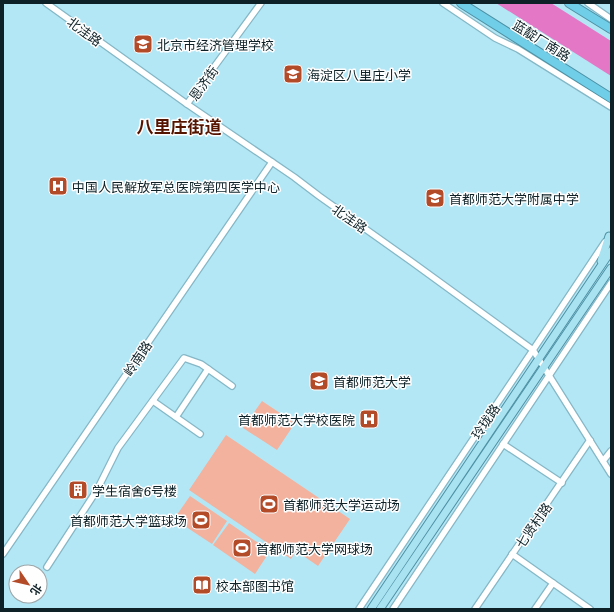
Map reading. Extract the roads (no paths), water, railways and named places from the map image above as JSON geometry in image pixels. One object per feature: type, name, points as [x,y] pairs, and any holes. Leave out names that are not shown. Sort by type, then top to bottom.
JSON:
[{"type":"highway","name":"蓝靛厂南路","points":[[461,3],[611,98]]},
{"type":"highway","points":[[569,3],[611,29]]},
{"type":"highway","points":[[585,13],[611,20]]},
{"type":"main road","points":[[599,268],[610,235]]},
{"type":"main road","name":"玲珑路","points":[[371,609],[611,251]]},
{"type":"main road","name":"玲珑路","points":[[380,609],[611,268]]},
{"type":"main road","points":[[604,278],[611,273]]},
{"type":"street","name":"北洼路","points":[[46,3],[187,104],[272,162],[533,350],[611,474]]},
{"type":"street","name":"恩济街","points":[[187,104],[261,3]]},
{"type":"street","points":[[442,3],[495,38],[518,49],[611,108]]},
{"type":"street","points":[[588,3],[611,20]]},
{"type":"street","name":"岭南路","points":[[3,554],[272,162]]},
{"type":"street","name":"玲珑路","points":[[358,609],[610,235]]},
{"type":"street","points":[[393,609],[611,283]]},
{"type":"street","points":[[48,565],[97,490],[118,448],[184,358],[201,364],[232,386]]},
{"type":"street","points":[[176,417],[208,369]]},
{"type":"street","points":[[153,401],[200,434]]},
{"type":"street","name":"七贤村路","points":[[475,609],[590,440]]},
{"type":"street","points":[[503,444],[562,483]]},
{"type":"street","points":[[603,461],[611,451]]},
{"type":"street","points":[[512,554],[590,609]]},
{"type":"street","points":[[535,609],[553,583]]},
{"type":"place","name":"北京市经济管理学校","points":[[143,44]]},
{"type":"place","name":"海淀区八里庄小学","points":[[293,74]]},
{"type":"place","name":"中国人民解放军总医院第四医学中心","points":[[58,186]]},
{"type":"place","name":"首都师范大学附属中学","points":[[435,198]]},
{"type":"place","name":"首都师范大学","points":[[319,381]]},
{"type":"place","name":"首都师范大学校医院","points":[[369,419]]},
{"type":"place","name":"学生宿舍6号楼","points":[[78,490]]},
{"type":"place","name":"首都师范大学运动场","points":[[269,504]]},
{"type":"place","name":"首都师范大学篮球场","points":[[201,520]]},
{"type":"place","name":"首都师范大学网球场","points":[[242,548]]},
{"type":"place","name":"校本部图书馆","points":[[202,585]]},
{"type":"district","name":"八里庄街道","points":[[179,125]]}]
